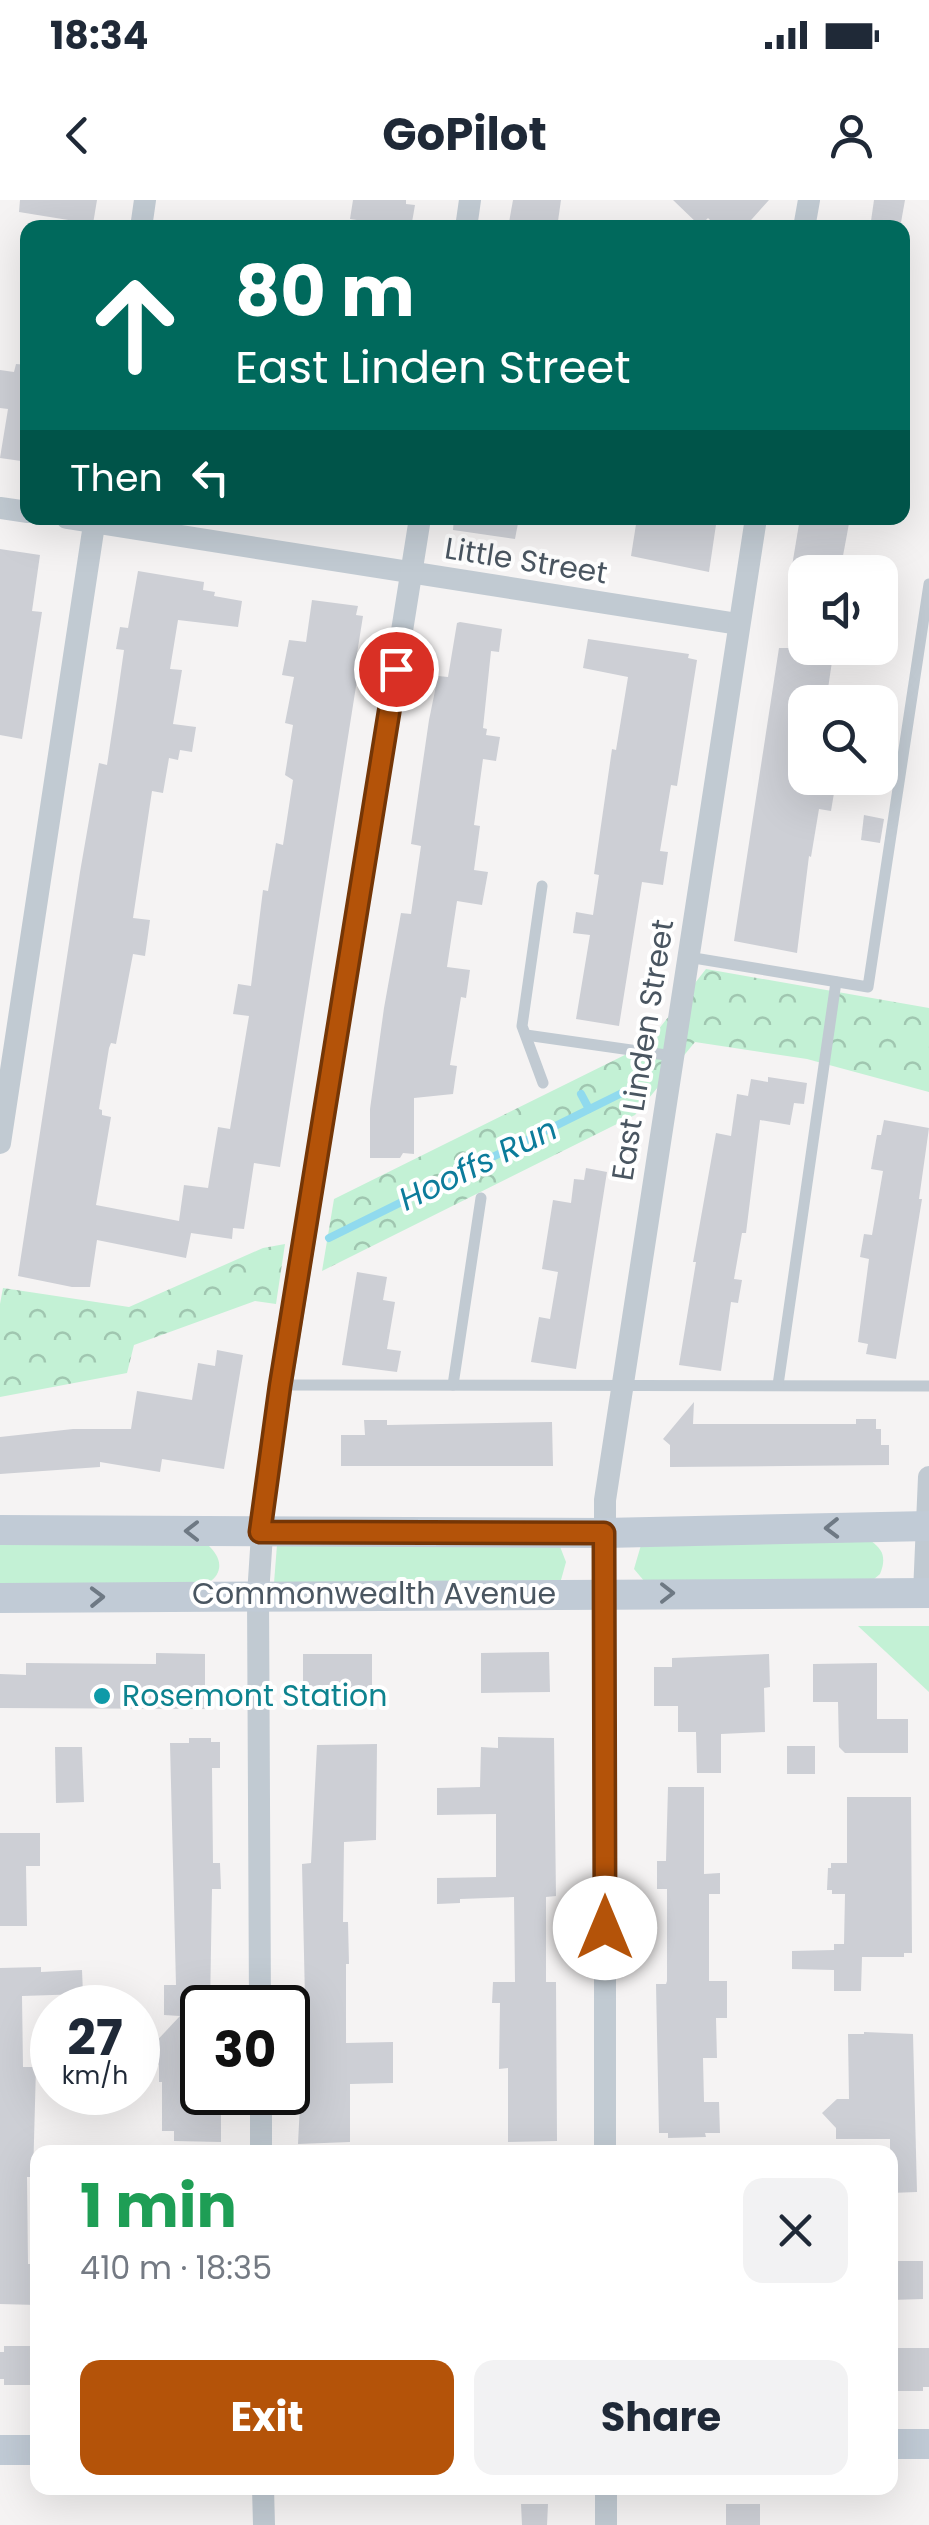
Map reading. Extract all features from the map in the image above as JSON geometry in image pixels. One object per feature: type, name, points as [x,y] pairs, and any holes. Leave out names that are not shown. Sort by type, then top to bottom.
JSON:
[{"type":"street","points":[[0,1143],[94,525]]},
{"type":"street","name":"Little Street","points":[[125,525],[738,624]]},
{"type":"street","points":[[260,1985],[260,1532],[280,1386],[419,525]]},
{"type":"street","name":"East Linden Street","points":[[605,2145],[604,1533],[623,1384],[755,525]]},
{"type":"street","points":[[926,1593],[929,1476]]},
{"type":"street","name":"Commonwealth Avenue","points":[[0,1530],[604,1533],[927,1526]]},
{"type":"street","name":"Commonwealth Avenue","points":[[0,1598],[926,1593]]},
{"type":"street","points":[[261,2115],[261,2145]]},
{"type":"street","points":[[898,2444],[929,2444]]},
{"type":"street","points":[[0,2450],[30,2450]]},
{"type":"street","points":[[263,2495],[264,2525]]},
{"type":"street","points":[[606,2495],[606,2525]]},
{"type":"lane","points":[[688,957],[868,988],[929,584]]},
{"type":"lane","points":[[542,886],[522,1026],[543,1083]]},
{"type":"lane","points":[[778,1385],[836,982]]},
{"type":"lane","points":[[526,1035],[673,1056]]},
{"type":"lane","points":[[453,1385],[481,1198]]},
{"type":"lane","points":[[280,1386],[929,1386]]},
{"type":"green space","points":[[706,969],[929,1008],[929,1092],[807,1059],[695,1042],[635,1115],[322,1271],[334,1199],[647,1044]]},
{"type":"green space","points":[[285,1244],[276,1304],[255,1301],[134,1345],[127,1373],[0,1397],[3,1288],[129,1307],[263,1248]]},
{"type":"green space","points":[[871,1541],[883,1559],[880,1574],[873,1580],[645,1582],[634,1569],[641,1545]]},
{"type":"green space","points":[[0,1543],[208,1545],[216,1555],[219,1570],[208,1583],[0,1588]]},
{"type":"green space","points":[[559,1544],[566,1562],[561,1580],[554,1584],[274,1583],[277,1545]]},
{"type":"green space","points":[[858,1626],[929,1626],[929,1692]]},
{"type":"building","points":[[20,200],[97,200],[94,220],[19,212]]},
{"type":"building","points":[[353,200],[406,200],[406,204],[415,205],[412,220],[350,219]]},
{"type":"building","points":[[513,200],[561,200],[558,220],[509,220]]},
{"type":"building","points":[[673,200],[769,200],[751,220],[694,220]]},
{"type":"building","points":[[874,200],[905,200],[901,220],[871,220]]},
{"type":"building","points":[[16,364],[20,364],[20,461],[0,458],[8,409],[0,408],[0,370],[14,372]]},
{"type":"building","points":[[453,525],[518,525],[515,539],[453,530]]},
{"type":"building","points":[[636,525],[716,525],[709,572],[631,556]]},
{"type":"building","points":[[799,525],[849,525],[843,555],[794,555]]},
{"type":"building","points":[[0,549],[40,555],[32,611],[42,612],[22,739],[0,735]]},
{"type":"building","points":[[138,571],[204,582],[203,590],[215,592],[214,596],[242,601],[238,627],[178,620],[170,669],[182,670],[173,724],[196,727],[192,752],[180,750],[178,760],[169,758],[163,793],[152,791],[133,918],[150,920],[145,956],[133,954],[116,1044],[111,1043],[109,1048],[99,1109],[102,1115],[111,1117],[96,1205],[179,1221],[184,1185],[208,1188],[218,1127],[230,1129],[249,1016],[233,1014],[238,984],[251,986],[263,890],[268,891],[276,843],[283,845],[293,780],[285,775],[293,725],[285,723],[294,677],[282,675],[289,640],[306,642],[312,600],[358,606],[356,615],[363,616],[356,660],[360,661],[280,1167],[254,1163],[244,1229],[233,1228],[232,1239],[191,1233],[186,1258],[97,1240],[90,1287],[72,1287],[18,1276],[99,763],[107,765],[124,650],[116,649],[120,627],[128,628]]},
{"type":"building","points":[[460,622],[502,629],[499,652],[491,651],[483,728],[487,729],[486,735],[500,737],[496,761],[483,759],[474,825],[480,826],[474,870],[488,872],[482,905],[457,901],[447,967],[470,970],[466,998],[461,997],[450,1065],[457,1066],[453,1094],[414,1098],[414,1154],[370,1158],[370,1109],[384,1008],[401,913],[411,914],[421,846],[411,844],[429,720],[438,676],[448,677]]},
{"type":"building","points":[[588,639],[689,654],[688,658],[697,660],[677,786],[671,785],[660,851],[668,852],[663,885],[642,882],[619,1026],[576,1019],[590,935],[573,933],[576,912],[593,915],[599,875],[594,874],[612,749],[616,750],[628,677],[583,668]]},
{"type":"building","points":[[779,648],[788,648],[788,665],[831,665],[829,685],[788,685],[788,795],[834,795],[831,811],[819,809],[797,953],[734,941]]},
{"type":"building","points":[[864,815],[884,819],[880,843],[861,840]]},
{"type":"building","points":[[768,1077],[807,1083],[804,1104],[794,1103],[790,1125],[760,1120],[746,1233],[742,1233],[734,1279],[742,1280],[738,1303],[731,1302],[721,1371],[679,1365],[716,1133],[731,1136],[737,1094],[748,1096],[751,1079],[768,1082]]},
{"type":"building","points":[[884,1120],[929,1128],[922,1199],[896,1359],[866,1354],[868,1344],[858,1342],[869,1259],[860,1257],[864,1234],[872,1235],[883,1171],[871,1169]]},
{"type":"building","points":[[586,1168],[607,1172],[576,1369],[531,1362],[539,1317],[550,1319],[558,1272],[542,1269],[553,1200],[571,1203],[574,1179],[584,1180]]},
{"type":"building","points":[[357,1272],[387,1277],[383,1300],[395,1302],[387,1349],[401,1351],[397,1372],[342,1365]]},
{"type":"building","points":[[217,1350],[243,1355],[224,1469],[162,1459],[160,1472],[100,1462],[100,1467],[0,1474],[0,1437],[73,1429],[131,1429],[137,1391],[192,1400],[198,1363],[215,1366]]},
{"type":"building","points":[[694,1402],[693,1424],[856,1424],[856,1419],[876,1419],[876,1429],[881,1429],[881,1445],[889,1445],[889,1465],[670,1467],[670,1445],[663,1439]]},
{"type":"building","points":[[364,1420],[387,1420],[387,1425],[552,1422],[553,1466],[341,1466],[341,1435],[365,1435]]},
{"type":"building","points":[[549,1652],[550,1692],[481,1693],[481,1653]]},
{"type":"building","name":"Rosemont Station","points":[[156,1653],[205,1654],[205,1709],[0,1708],[0,1674],[26,1675],[26,1663],[156,1664]]},
{"type":"building","points":[[303,1654],[372,1654],[372,1693],[303,1694]]},
{"type":"building","points":[[769,1654],[770,1687],[764,1688],[765,1732],[721,1734],[721,1773],[697,1773],[696,1732],[678,1732],[678,1706],[654,1706],[654,1667],[672,1667],[672,1658]]},
{"type":"building","points":[[877,1663],[877,1719],[908,1719],[908,1753],[845,1753],[839,1747],[838,1702],[813,1702],[813,1664]]},
{"type":"building","points":[[498,1737],[554,1738],[556,1896],[546,1897],[546,1982],[556,1982],[557,2141],[508,2142],[508,2068],[499,2069],[500,2003],[492,2003],[493,1982],[515,1982],[514,1897],[437,1904],[437,1878],[496,1877],[496,1814],[437,1815],[437,1788],[480,1787],[481,1747],[498,1748]]},
{"type":"building","points":[[189,1738],[220,1742],[220,1768],[212,1768],[213,1863],[220,1863],[221,1889],[212,1889],[210,1985],[180,1985],[180,2016],[164,2015],[164,1985],[176,1985],[170,1743],[189,1743]]},
{"type":"building","points":[[377,1744],[376,1840],[344,1842],[343,1922],[348,1922],[349,1964],[346,2043],[393,2042],[393,2083],[350,2084],[350,2142],[298,2144],[299,2115],[310,2115],[310,1985],[305,1985],[302,1864],[311,1863],[317,1745]]},
{"type":"building","points":[[787,1746],[815,1746],[815,1774],[787,1774]]},
{"type":"building","points":[[55,1747],[82,1747],[84,1802],[56,1803]]},
{"type":"building","points":[[668,1787],[704,1787],[704,1874],[720,1873],[720,1894],[709,1894],[709,1981],[727,1981],[727,2018],[716,2018],[717,2058],[703,2058],[704,2102],[719,2102],[720,2133],[705,2133],[706,2137],[668,2138],[668,2133],[659,2133],[656,1984],[667,1981],[667,1889],[657,1889],[657,1861],[666,1861]]},
{"type":"building","points":[[847,1797],[911,1797],[912,1953],[904,1953],[904,1957],[862,1957],[861,1991],[834,1991],[834,1970],[792,1969],[792,1951],[834,1950],[834,1944],[844,1944],[845,1894],[827,1890],[831,1863],[847,1863]]},
{"type":"building","points":[[0,1833],[40,1833],[40,1866],[26,1866],[27,1926],[0,1926]]},
{"type":"building","points":[[0,1968],[82,1970],[83,1985],[30,1985],[30,1996],[22,1996],[23,2067],[30,2067],[30,2115],[35,2115],[27,2177],[30,2305],[0,2304]]},
{"type":"building","points":[[180,2016],[180,2115],[221,2115],[221,2142],[174,2141],[174,2131],[162,2131],[160,2037]]},
{"type":"building","points":[[848,2034],[913,2034],[917,2192],[898,2193],[898,2145],[890,2145],[890,2139],[836,2139],[836,2128],[822,2113],[837,2099],[849,2099]]},
{"type":"building","points":[[898,2261],[923,2261],[923,2299],[898,2300]]},
{"type":"building","points":[[4,2346],[30,2346],[30,2385],[4,2385],[4,2379],[0,2379],[0,2352],[4,2352]]},
{"type":"building","points":[[898,2348],[929,2348],[929,2387],[923,2387],[923,2391],[898,2391]]},
{"type":"building","points":[[521,2504],[548,2504],[547,2525],[522,2525]]},
{"type":"building","points":[[726,2504],[760,2504],[760,2525],[726,2525]]},
{"type":"waterway","name":"Hooffs Run","points":[[329,1238],[628,1090]]},
{"type":"waterway","points":[[581,1094],[589,1109]]},
{"type":"place","name":"Rosemont Station","points":[[102,1696]]},
{"type":"route","points":[[396,669],[260,1532],[604,1533],[605,1928]]}]
